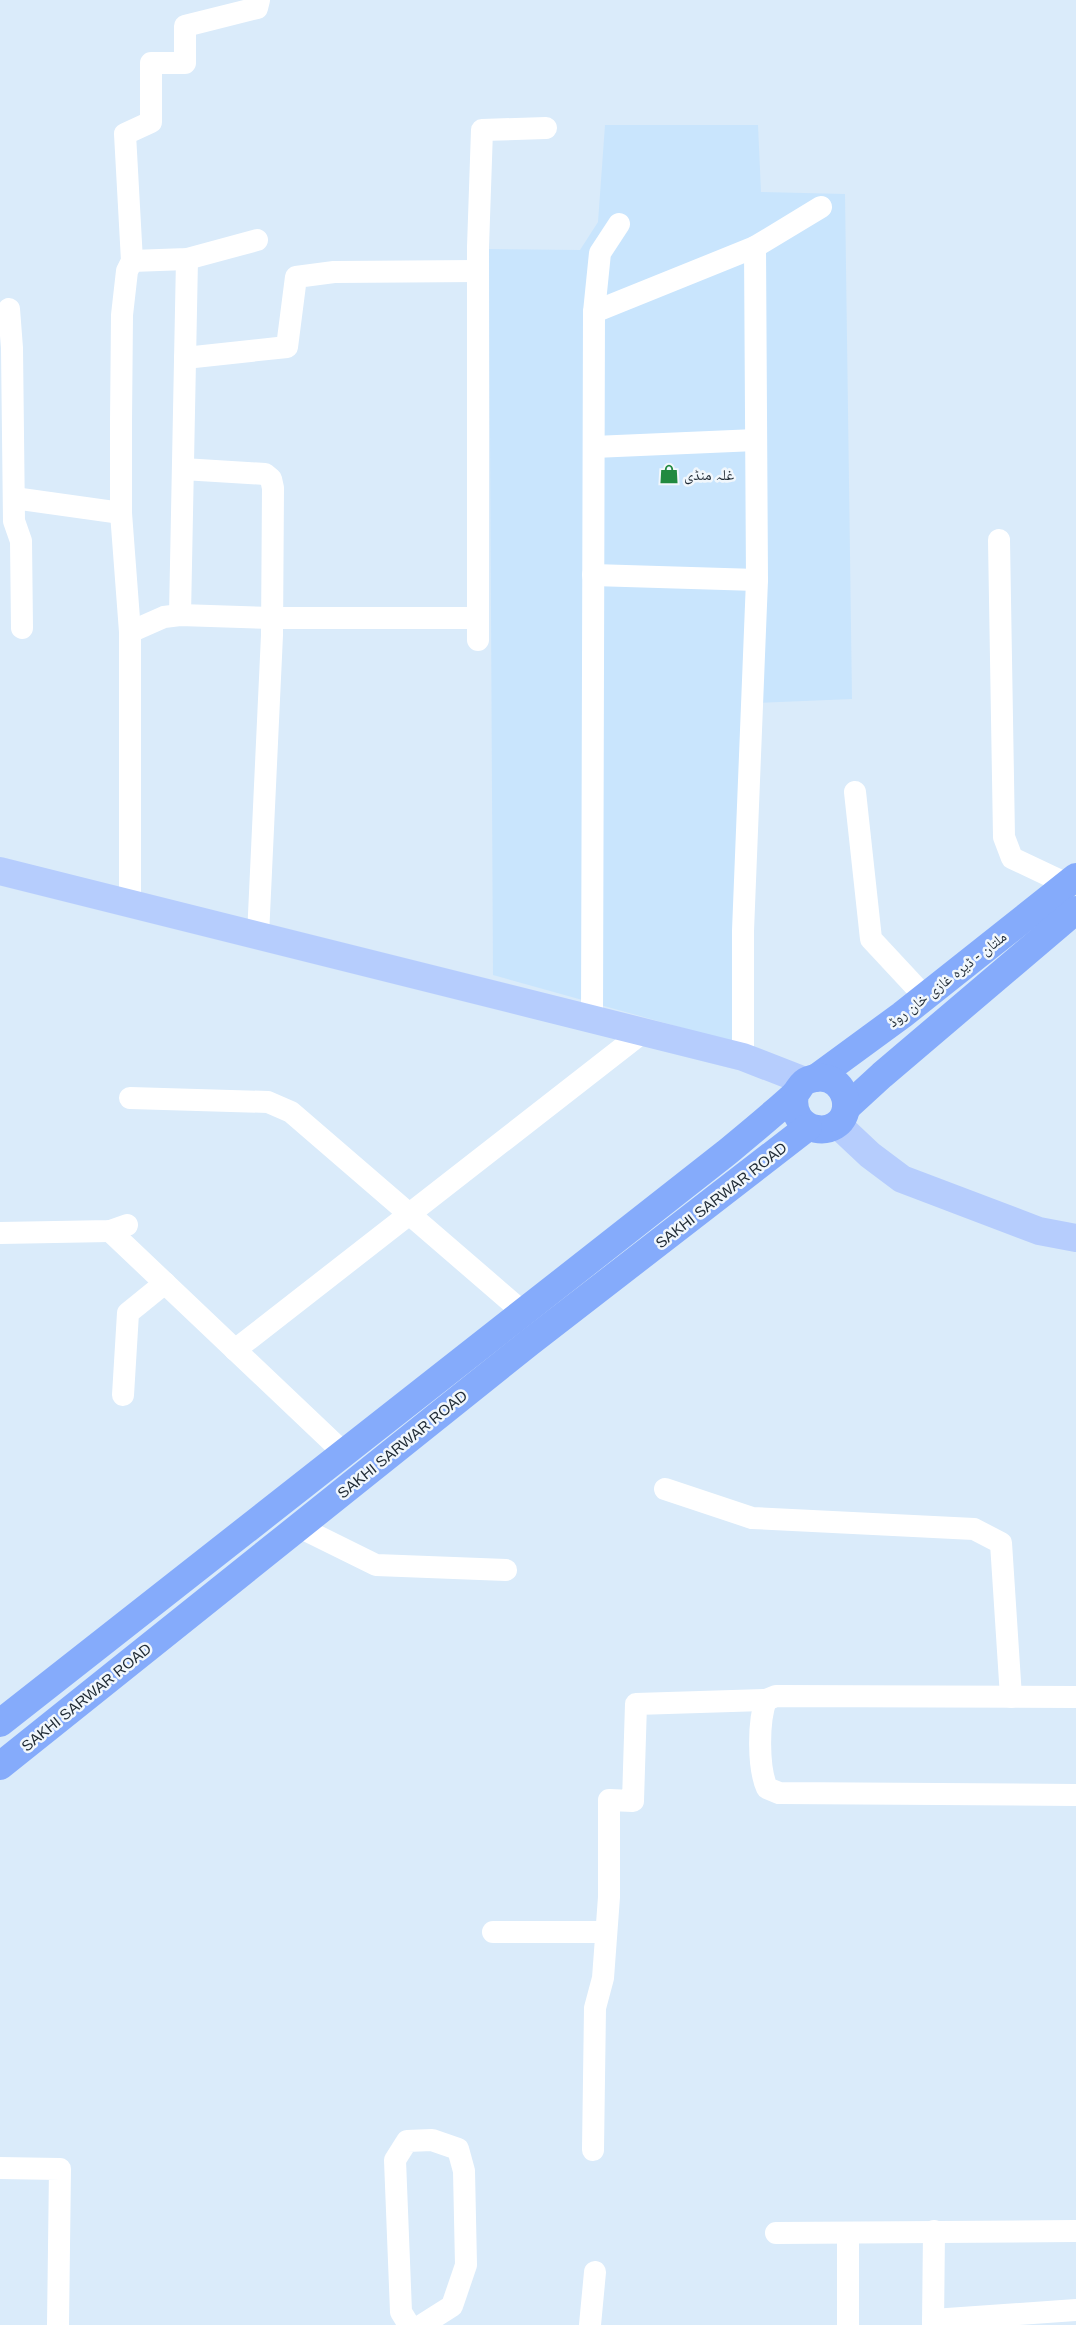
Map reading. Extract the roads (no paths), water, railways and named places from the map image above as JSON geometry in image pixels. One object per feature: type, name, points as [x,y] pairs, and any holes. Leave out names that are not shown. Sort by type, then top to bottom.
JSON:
[{"type":"highway","name":"ملتان - ڈیرہ غازی خان روڈ","points":[[805,1084],[925,997],[1071,881]]},
{"type":"highway","name":"ملتان - ڈیرہ غازی خان روڈ","points":[[841,1116],[882,1075],[1076,910]]},
{"type":"highway","points":[[826,1078],[838,1085],[846,1098],[841,1116],[828,1129],[808,1127],[800,1122],[795,1113],[793,1104],[805,1084],[826,1078]]},
{"type":"highway","name":"SAKHI SARWAR ROAD","points":[[0,1722],[726,1153],[805,1084]]},
{"type":"highway","name":"SAKHI SARWAR ROAD","points":[[0,1766],[530,1342],[808,1127]]},
{"type":"main road","points":[[0,871],[743,1057],[805,1084]]},
{"type":"main road","points":[[841,1116],[870,1155],[902,1179],[1039,1232],[1076,1238]]},
{"type":"street","points":[[130,903],[130,632],[121,514],[122,315],[127,271],[132,261],[124,134],[151,122],[151,63],[185,63],[185,26],[257,8],[259,0]]},
{"type":"street","points":[[478,640],[478,271],[482,130],[546,128]]},
{"type":"street","points":[[594,312],[755,247],[821,207]]},
{"type":"street","points":[[592,1020],[594,312],[600,253],[619,224]]},
{"type":"street","points":[[132,261],[187,259],[257,240]]},
{"type":"street","points":[[743,1057],[743,931],[757,580],[755,247]]},
{"type":"street","points":[[180,615],[187,259]]},
{"type":"street","points":[[185,358],[287,347],[296,277],[334,272],[478,271]]},
{"type":"street","points":[[6,320],[12,348],[14,521],[21,541],[22,628]]},
{"type":"street","points":[[594,448],[756,440]]},
{"type":"street","points":[[184,468],[265,474],[271,479],[273,488],[273,618],[258,936]]},
{"type":"street","points":[[14,498],[121,514]]},
{"type":"street","points":[[999,540],[1004,837],[1012,858],[1071,881]]},
{"type":"street","points":[[594,575],[757,580]]},
{"type":"street","points":[[130,632],[164,617],[180,615],[273,618],[477,618]]},
{"type":"street","points":[[855,792],[871,939],[925,997]]},
{"type":"street","points":[[235,1350],[643,1032]]},
{"type":"street","points":[[130,1098],[268,1102],[291,1112],[524,1313]]},
{"type":"street","points":[[0,1233],[119,1228],[164,1283],[344,1454]]},
{"type":"street","points":[[123,1396],[128,1313],[164,1283]]},
{"type":"street","points":[[664,1489],[752,1518],[974,1529],[1002,1543],[1011,1697]]},
{"type":"street","points":[[299,1527],[376,1565],[506,1570]]},
{"type":"street","points":[[593,2150],[595,2008],[603,1978],[609,1897],[610,1800],[633,1801],[636,1704],[766,1700],[776,1696],[1076,1697]]},
{"type":"street","points":[[766,1700],[762,1711],[761,1775],[767,1788],[779,1793],[1076,1795]]},
{"type":"street","points":[[493,1932],[606,1932]]},
{"type":"street","points":[[409,2325],[401,2312],[395,2160],[407,2141],[432,2140],[458,2149],[464,2171],[466,2265],[452,2306],[422,2325]]},
{"type":"street","points":[[0,2168],[60,2169],[58,2325]]},
{"type":"street","points":[[776,2233],[848,2234],[1076,2230]]},
{"type":"street","points":[[934,2231],[933,2322],[1076,2310]]},
{"type":"street","points":[[848,2234],[848,2325]]},
{"type":"street","points":[[590,2325],[595,2272]]},
{"type":"place","name":"غلہ منڈی","points":[[669,474]]}]
